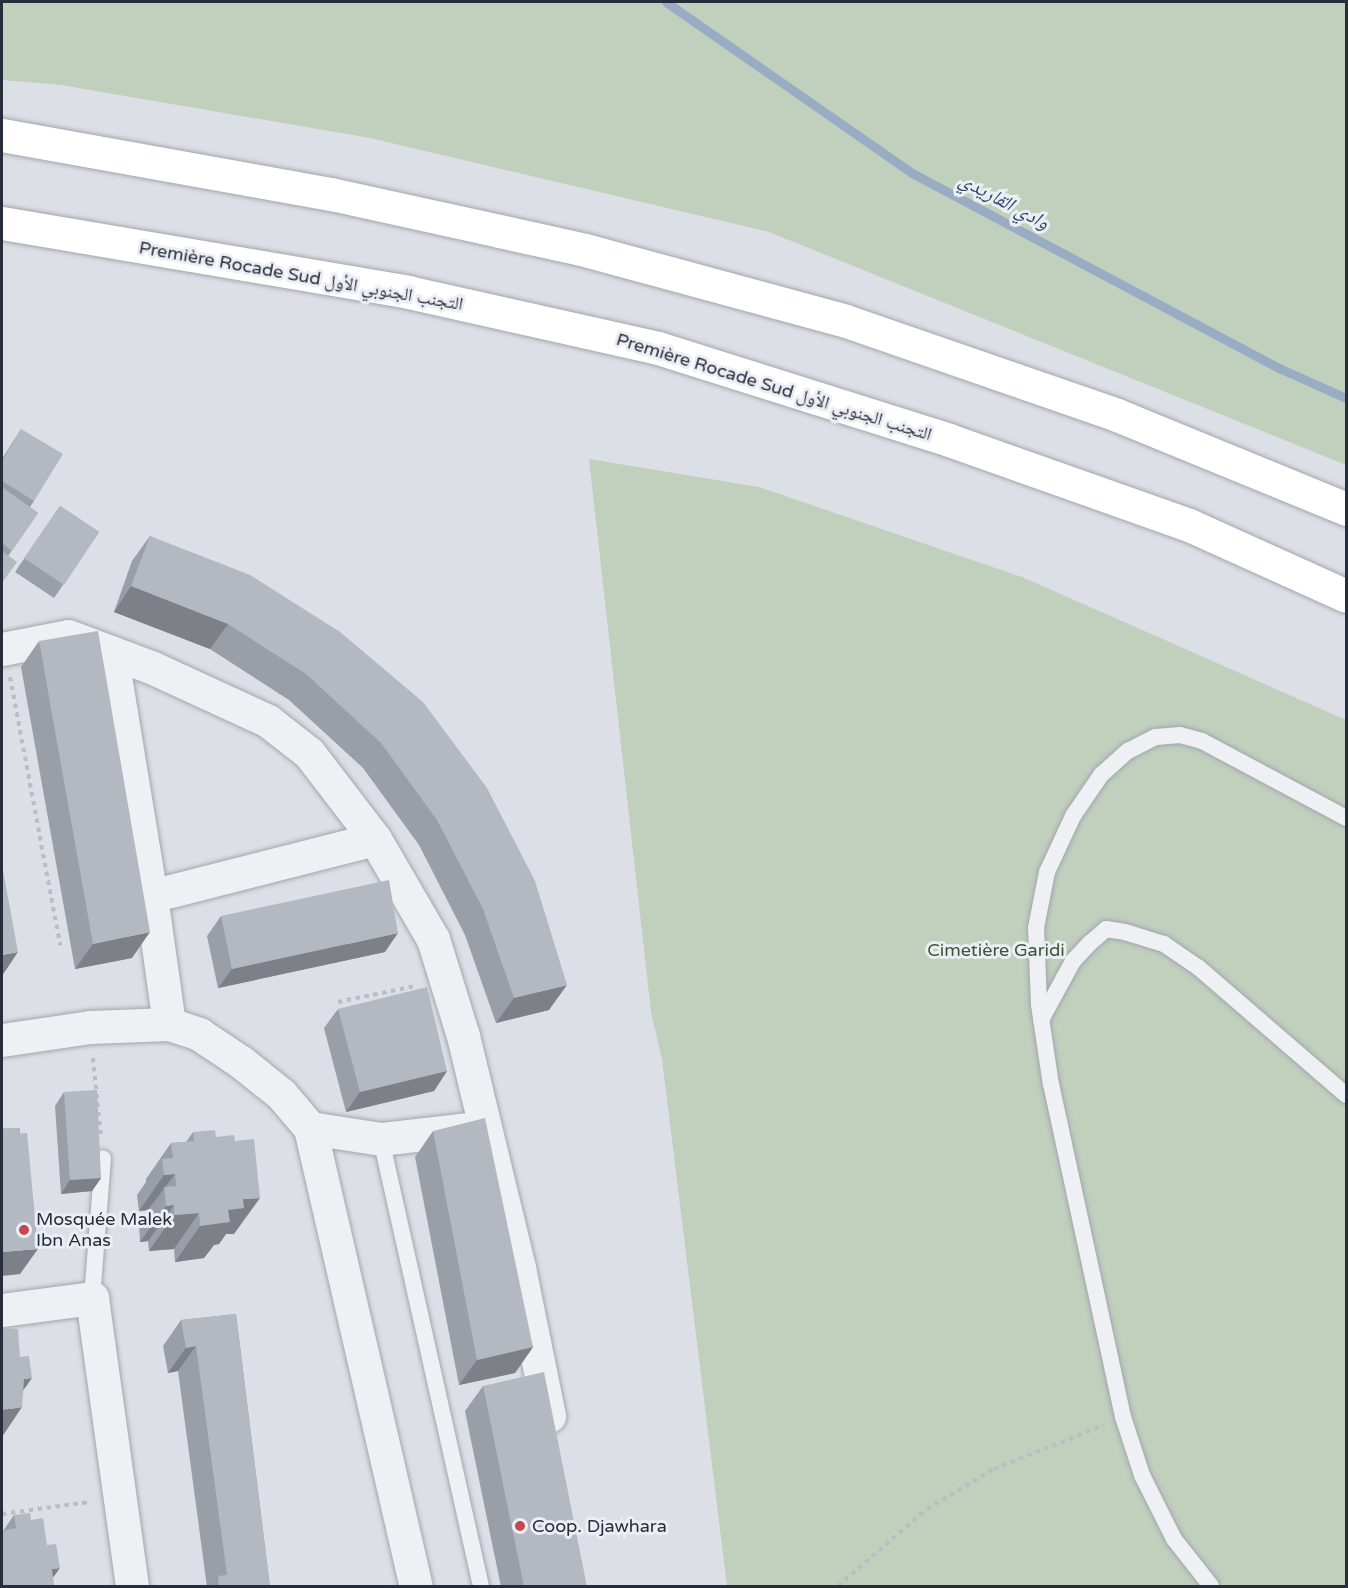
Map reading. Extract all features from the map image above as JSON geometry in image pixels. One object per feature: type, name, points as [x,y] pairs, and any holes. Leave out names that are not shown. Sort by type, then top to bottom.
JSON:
[{"type":"highway","points":[[2,135],[331,194],[585,250],[846,321],[1117,415],[1347,509]]},
{"type":"highway","name":"Première Rocade Sud التجنب الجنوبي الأول","points":[[2,223],[408,292],[658,348],[949,440],[1189,525],[1347,596]]},
{"type":"street","points":[[6,663],[68,636],[111,652],[268,721],[309,753],[375,839],[433,939],[519,1268],[557,1452]]},
{"type":"street","points":[[111,652],[152,896],[170,1024]]},
{"type":"street","points":[[152,896],[375,839]]},
{"type":"street","points":[[2,1040],[90,1027],[170,1024],[199,1034],[241,1062],[280,1094],[310,1128],[417,1587]]},
{"type":"street","points":[[310,1128],[381,1139],[484,1127]]},
{"type":"street","points":[[2,1310],[92,1298],[132,1587]]},
{"type":"lane","points":[[1210,1587],[1174,1539],[1142,1475],[1123,1418],[1051,1085],[1041,1020],[1036,928],[1047,872],[1073,816],[1101,775],[1128,751],[1156,737],[1180,735],[1202,741],[1347,818]]},
{"type":"lane","points":[[1041,1020],[1074,961],[1090,943],[1106,929],[1125,932],[1164,944],[1199,968],[1347,1095]]},
{"type":"lane","points":[[381,1139],[481,1587]]},
{"type":"lane","points":[[92,1298],[103,1158]]},
{"type":"path","points":[[6,663],[60,945]]},
{"type":"path","points":[[338,1002],[445,980]]},
{"type":"path","points":[[90,1027],[103,1158]]},
{"type":"path","points":[[838,1587],[927,1509],[994,1469],[1123,1418]]},
{"type":"path","points":[[2,1514],[120,1498]]},
{"type":"green space","points":[[2,2],[1346,2],[1346,465],[769,232],[370,138],[61,85],[2,80]]},
{"type":"green space","name":"Cimetière Garidi","points":[[589,459],[759,487],[1022,577],[1346,720],[1346,1586],[727,1586],[662,1059],[651,1012]]},
{"type":"building","points":[[21,429],[63,454],[34,501],[2,481],[2,461]]},
{"type":"building","points":[[2,487],[38,513],[12,551],[2,543]]},
{"type":"building","points":[[60,506],[99,532],[64,585],[24,558]]},
{"type":"building","points":[[150,536],[250,575],[340,632],[423,702],[487,788],[535,881],[567,985],[514,998],[483,909],[437,820],[381,743],[306,674],[228,624],[131,586]]},
{"type":"building","points":[[2,551],[17,562],[2,583]]},
{"type":"building","points":[[98,631],[150,932],[93,944],[39,641]]},
{"type":"building","points":[[2,865],[18,952],[2,955]]},
{"type":"building","points":[[389,880],[398,933],[232,969],[221,916]]},
{"type":"building","points":[[427,987],[447,1071],[360,1092],[338,1009]]},
{"type":"building","points":[[97,1090],[101,1178],[70,1180],[64,1092]]},
{"type":"building","points":[[485,1118],[533,1347],[477,1360],[433,1131]]},
{"type":"building","points":[[2,1128],[20,1128],[20,1134],[2,1135]]},
{"type":"building","points":[[215,1130],[216,1137],[234,1135],[235,1141],[254,1139],[260,1198],[243,1199],[244,1208],[228,1210],[230,1222],[200,1226],[199,1213],[174,1215],[174,1205],[166,1206],[164,1187],[176,1186],[175,1174],[164,1175],[162,1159],[173,1158],[171,1143],[194,1141],[193,1132]]},
{"type":"building","points":[[27,1133],[38,1249],[2,1252],[2,1135]]},
{"type":"building","points":[[236,1314],[270,1587],[219,1587],[218,1576],[227,1575],[196,1346],[186,1348],[181,1320]]},
{"type":"building","points":[[2,1328],[18,1329],[20,1357],[29,1356],[32,1378],[24,1379],[22,1407],[2,1410]]},
{"type":"building","points":[[544,1372],[587,1587],[524,1587],[483,1386]]},
{"type":"building","points":[[30,1513],[31,1520],[43,1518],[47,1545],[56,1544],[60,1568],[52,1569],[54,1585],[2,1587],[2,1531],[16,1528],[14,1515]]},
{"type":"waterway","name":"وادي القاريدي","points":[[666,2],[912,173],[1279,368],[1346,398]]},
{"type":"place","name":"Mosquée Malek Ibn Anas","points":[[24,1230]]},
{"type":"place","name":"Coop. Djawhara","points":[[520,1526]]}]
